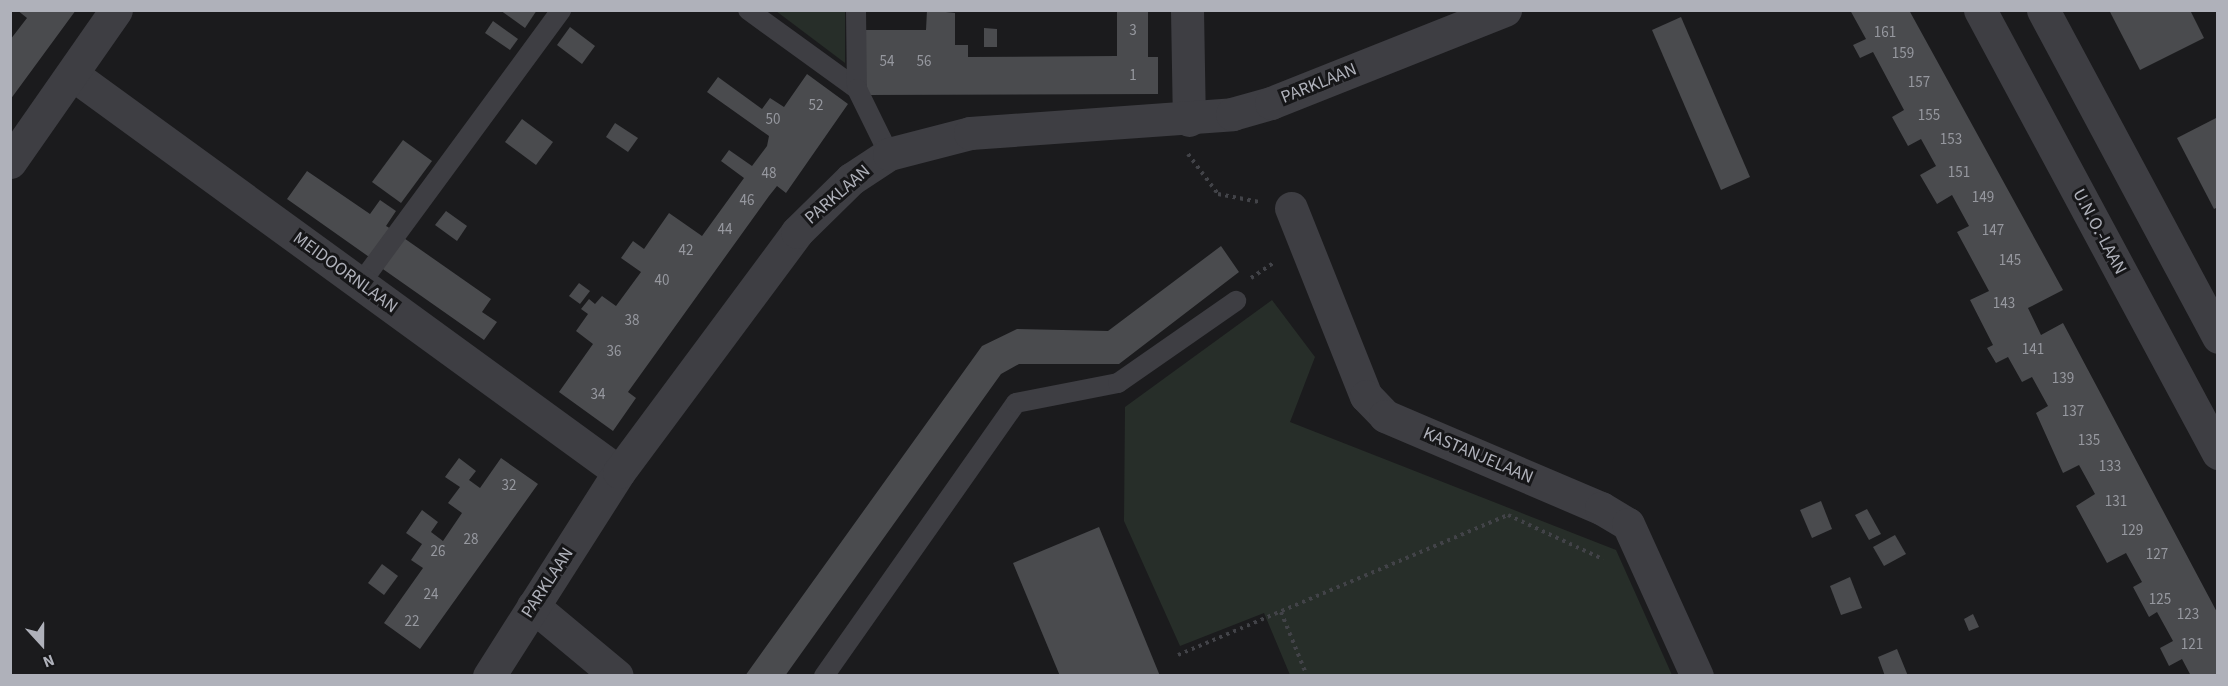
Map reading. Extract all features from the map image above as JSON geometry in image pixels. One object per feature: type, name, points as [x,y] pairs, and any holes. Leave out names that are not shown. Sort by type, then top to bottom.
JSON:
[{"type":"street","points":[[10,162],[116,10]]},
{"type":"street","points":[[1181,120],[1187,10]]},
{"type":"street","name":"PARKLAAN","points":[[489,675],[619,472],[797,232],[851,179],[889,154],[970,133],[1181,120],[1271,103],[1505,10]]},
{"type":"street","name":"U.N.O.-LAAN","points":[[1980,10],[2217,453]]},
{"type":"street","points":[[2043,10],[2217,337]]},
{"type":"street","name":"MEIDOORNLAAN","points":[[72,74],[619,472]]},
{"type":"street","name":"KASTANJELAAN","points":[[1291,208],[1366,396],[1378,409],[1628,524],[1697,675]]},
{"type":"street","points":[[533,606],[617,675]]},
{"type":"lane","points":[[360,284],[561,10]]},
{"type":"lane","points":[[748,10],[857,89]]},
{"type":"lane","points":[[856,10],[857,89],[889,154]]},
{"type":"lane","points":[[824,675],[1016,403],[1118,383],[1236,301]]},
{"type":"path","points":[[1181,120],[1192,162],[1218,194],[1291,208]]},
{"type":"path","points":[[1236,301],[1251,277],[1306,243]]},
{"type":"path","points":[[1178,655],[1508,515],[1611,565]]},
{"type":"path","points":[[1281,612],[1307,675]]},
{"type":"shaded area","points":[[776,11],[845,11],[845,63]]},
{"type":"shaded area","points":[[1272,300],[1315,357],[1290,422],[1616,550],[1672,675],[1290,675],[1264,613],[1180,646],[1124,521],[1125,407]]},
{"type":"building","points":[[17,10],[76,10],[10,100],[10,40],[27,18]]},
{"type":"building","points":[[500,10],[537,10],[525,28]]},
{"type":"building","points":[[927,10],[955,13],[955,45],[968,45],[968,57],[1117,56],[1117,10],[1148,10],[1148,57],[1158,57],[1158,94],[865,95],[865,30],[926,30]]},
{"type":"building","points":[[1850,10],[1909,10],[2063,290],[2028,308],[2041,335],[2063,323],[2218,614],[2218,676],[2191,676],[2182,659],[2169,666],[2160,648],[2173,641],[2157,612],[2149,617],[2133,587],[2142,582],[2126,553],[2107,563],[2076,506],[2095,494],[2079,465],[2063,473],[2036,413],[2048,406],[2032,377],[2022,382],[2008,357],[1996,363],[1987,348],[1993,345],[1970,300],[1989,291],[1957,232],[1969,226],[1952,195],[1937,204],[1920,175],[1936,166],[1921,139],[1908,146],[1892,117],[1904,110],[1873,52],[1860,58],[1853,45],[1866,39]]},
{"type":"building","points":[[2109,10],[2190,10],[2204,38],[2140,70]]},
{"type":"building","points":[[1681,17],[1750,177],[1721,190],[1652,30]]},
{"type":"building","points":[[493,21],[518,39],[510,50],[485,33]]},
{"type":"building","points":[[570,27],[595,46],[582,64],[557,45]]},
{"type":"building","points":[[984,28],[997,29],[997,47],[984,47]]},
{"type":"building","points":[[807,74],[848,104],[786,193],[777,186],[769,196],[628,392],[636,398],[613,431],[559,392],[593,344],[576,331],[588,314],[581,309],[589,299],[595,304],[602,296],[616,306],[641,272],[621,258],[633,241],[644,249],[669,213],[702,236],[744,178],[721,161],[729,150],[752,166],[767,146],[769,136],[707,92],[718,77],[762,109],[770,98],[784,107]]},
{"type":"building","points":[[2218,117],[2218,207],[2214,209],[2177,138]]},
{"type":"building","points":[[522,119],[553,142],[536,165],[505,142]]},
{"type":"building","points":[[615,123],[638,138],[628,152],[606,137]]},
{"type":"building","points":[[403,140],[432,161],[401,203],[372,182]]},
{"type":"building","points":[[307,171],[370,214],[380,200],[396,211],[386,226],[393,230],[372,259],[287,199]]},
{"type":"building","points":[[446,211],[467,226],[457,241],[435,225]]},
{"type":"building","points":[[401,236],[491,299],[482,312],[497,322],[484,340],[380,267]]},
{"type":"building","points":[[1221,246],[1239,272],[1119,364],[1019,364],[1001,374],[785,676],[745,676],[982,346],[1017,329],[1108,331]]},
{"type":"building","points":[[579,283],[590,291],[580,304],[569,296]]},
{"type":"building","points":[[459,458],[476,471],[469,480],[480,488],[501,458],[538,484],[420,649],[384,623],[423,568],[411,560],[422,544],[406,533],[422,510],[438,522],[431,532],[443,541],[462,513],[448,503],[460,487],[445,477]]},
{"type":"building","points":[[1821,501],[1832,529],[1812,538],[1800,510]]},
{"type":"building","points":[[1867,509],[1881,534],[1869,540],[1855,515]]},
{"type":"building","points":[[1099,527],[1160,676],[1060,676],[1013,563]]},
{"type":"building","points":[[1895,535],[1906,554],[1884,566],[1873,547]]},
{"type":"building","points":[[382,564],[398,576],[384,595],[368,583]]},
{"type":"building","points":[[1850,577],[1862,608],[1841,615],[1830,586]]},
{"type":"building","points":[[1973,614],[1979,627],[1969,631],[1964,619]]},
{"type":"building","points":[[1897,649],[1908,676],[1885,676],[1878,657]]}]
